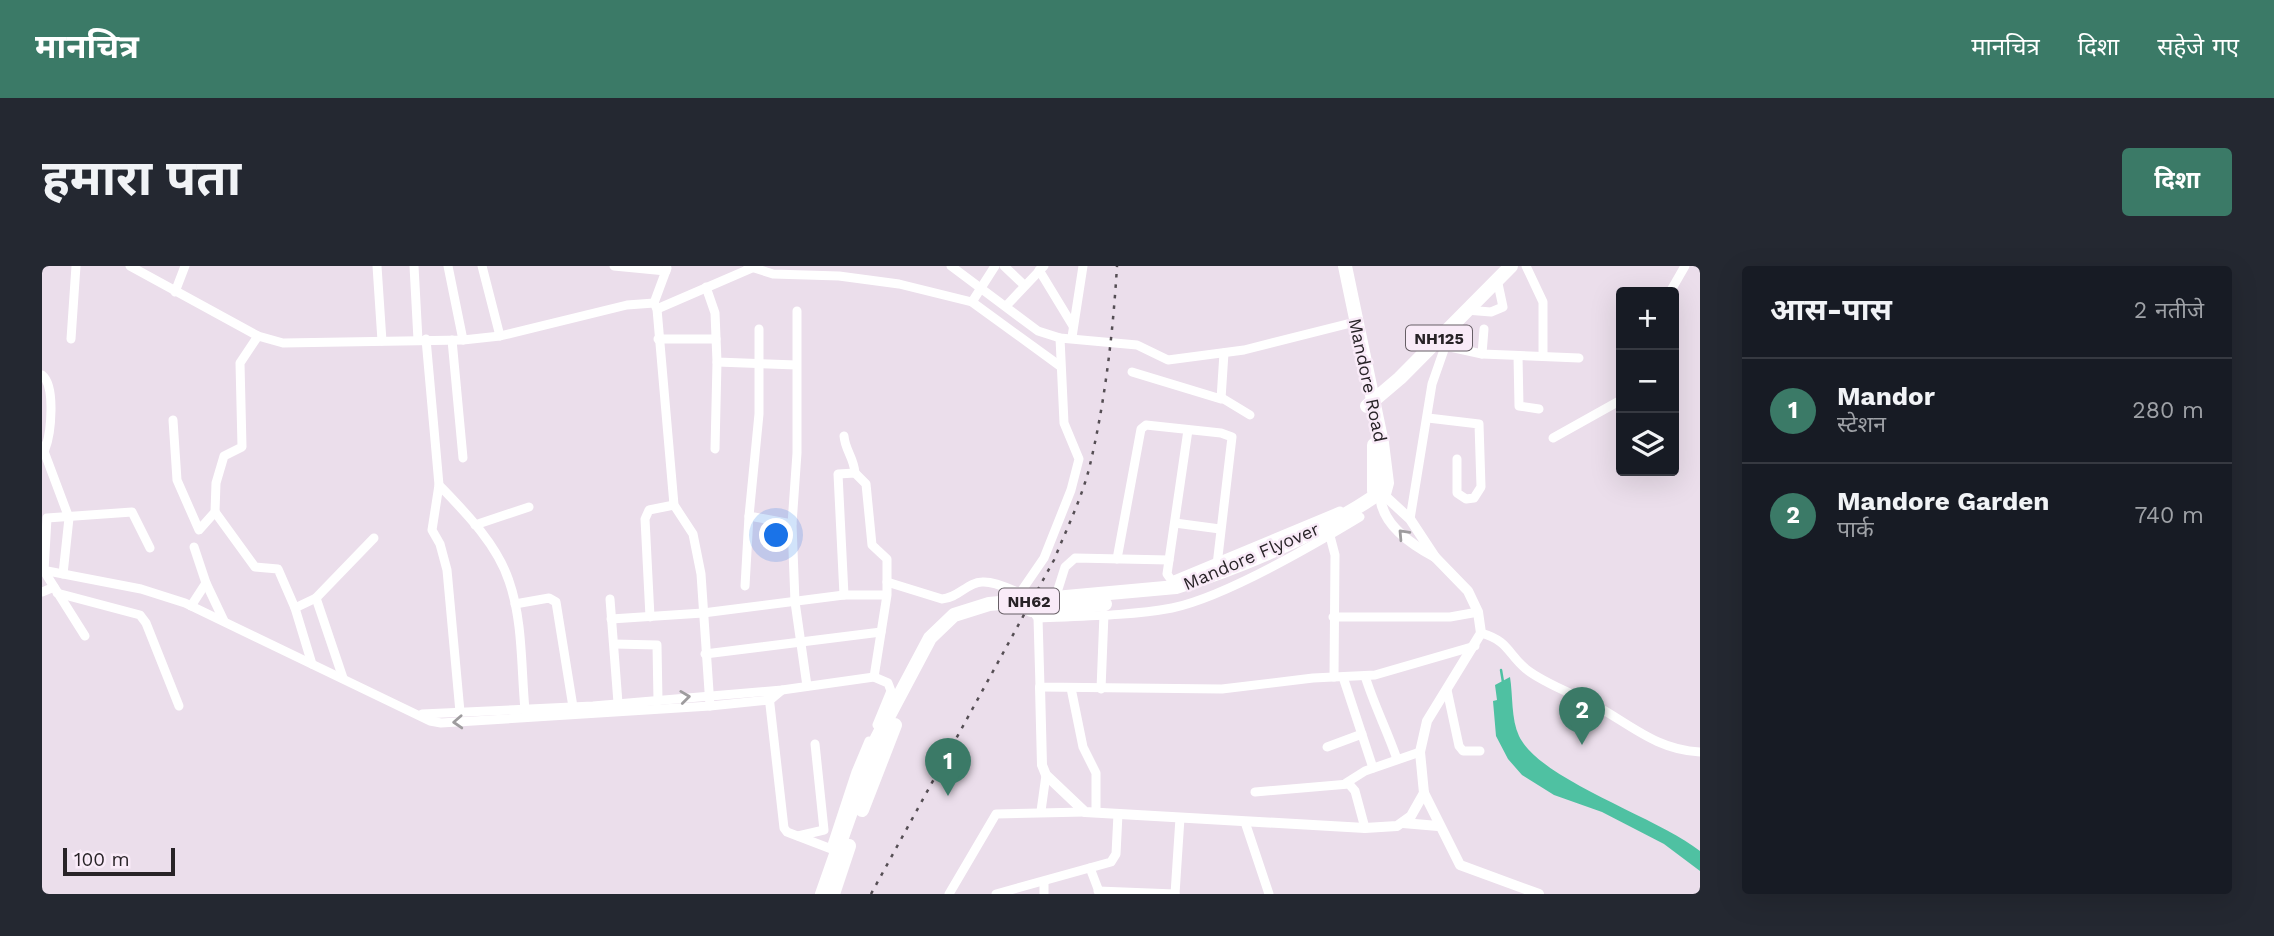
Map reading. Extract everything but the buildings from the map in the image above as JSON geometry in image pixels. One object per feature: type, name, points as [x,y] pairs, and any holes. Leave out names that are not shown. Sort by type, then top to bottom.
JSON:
[{"type":"highway","name":"Mandore Road","points":[[1335,266],[1347,324],[1369,400]]},
{"type":"highway","name":"Mandore Road","points":[[1345,266],[1369,400]]},
{"type":"highway","name":"NH125","points":[[1369,400],[1499,272],[1511,266]]},
{"type":"highway","name":"NH125","points":[[1369,400],[1443,340],[1499,272]]},
{"type":"highway","points":[[1369,400],[1379,497]]},
{"type":"highway","name":"NH62","points":[[1356,515],[1379,497]]},
{"type":"highway","name":"Mandore Flyover","points":[[838,851],[851,825],[877,738],[930,638],[954,615],[989,604],[1176,587],[1332,529],[1356,515]]},
{"type":"highway","name":"NH62","points":[[822,894],[838,851]]},
{"type":"highway","name":"NH62","points":[[832,894],[838,851]]},
{"type":"street","points":[[71,339],[76,266]]},
{"type":"street","points":[[130,266],[257,338],[307,344],[452,342],[500,336],[627,305],[656,308],[709,293],[754,267],[773,274],[839,276],[887,282],[972,302],[1059,363]]},
{"type":"street","points":[[175,292],[185,266]]},
{"type":"street","points":[[377,266],[382,341]]},
{"type":"street","points":[[414,266],[439,485],[432,530],[440,544],[447,570],[460,712]]},
{"type":"street","points":[[448,266],[463,340]]},
{"type":"street","points":[[482,266],[500,336]]},
{"type":"street","points":[[614,266],[667,269],[656,308],[674,505],[693,534],[701,573],[710,706]]},
{"type":"street","points":[[951,266],[1007,305],[1038,331],[1060,340]]},
{"type":"street","points":[[972,302],[995,266]]},
{"type":"street","points":[[1004,266],[1024,285]]},
{"type":"street","points":[[1060,340],[1072,331],[1083,268],[1095,266]]},
{"type":"street","points":[[1526,266],[1543,302],[1542,356]]},
{"type":"street","points":[[1673,287],[1685,266]]},
{"type":"street","points":[[1007,305],[1042,268],[1072,331]]},
{"type":"street","points":[[1466,310],[1492,312],[1503,307],[1499,272]]},
{"type":"street","points":[[709,293],[716,339],[715,449]]},
{"type":"street","points":[[797,311],[797,453],[792,524],[794,602],[807,685]]},
{"type":"street","points":[[1072,331],[1137,345],[1168,359],[1224,353],[1347,324]]},
{"type":"street","points":[[745,586],[759,414],[760,329]]},
{"type":"street","points":[[1482,354],[1484,329]]},
{"type":"street","points":[[257,338],[240,363],[242,447],[223,456],[216,483],[215,512],[254,566],[278,569],[295,608],[312,664]]},
{"type":"street","points":[[658,339],[716,339]]},
{"type":"street","points":[[1020,593],[1044,558],[1071,490],[1079,458],[1063,424],[1060,340]]},
{"type":"street","points":[[1410,519],[1443,340],[1482,354],[1579,358]]},
{"type":"street","points":[[452,342],[463,458]]},
{"type":"street","points":[[1222,397],[1224,353]]},
{"type":"street","points":[[1518,356],[1519,406],[1539,409]]},
{"type":"street","points":[[716,362],[796,365]]},
{"type":"street","points":[[1132,372],[1222,397],[1250,415]]},
{"type":"street","points":[[42,375],[47,379],[50,391],[50,434],[44,448],[69,518],[63,574]]},
{"type":"street","points":[[1553,438],[1616,403]]},
{"type":"street","points":[[1428,418],[1479,424],[1480,487],[1474,498],[1466,499],[1457,493],[1457,459]]},
{"type":"street","points":[[173,420],[177,480],[199,530],[215,512]]},
{"type":"street","points":[[1117,559],[1143,426],[1221,433],[1232,437],[1217,565]]},
{"type":"street","points":[[1188,430],[1167,575],[1172,581],[1217,565],[1339,511],[1356,515]]},
{"type":"street","points":[[844,436],[845,447],[854,458],[855,473],[866,484],[872,545],[887,559],[887,595],[874,677]]},
{"type":"street","points":[[844,595],[838,474],[855,473]]},
{"type":"street","points":[[439,485],[475,525],[505,570],[515,604],[525,710]]},
{"type":"street","points":[[1379,497],[1410,519],[1435,557],[1468,591],[1478,612],[1481,633],[1476,645],[1431,712],[1420,752],[1423,793],[1460,865],[1539,894]]},
{"type":"street","points":[[1379,497],[1386,515],[1404,537],[1435,557]]},
{"type":"street","points":[[650,617],[645,519],[649,510],[674,505]]},
{"type":"street","points":[[475,525],[529,508]]},
{"type":"street","points":[[85,636],[43,571],[47,518],[132,512],[150,548]]},
{"type":"street","points":[[749,516],[792,524]]},
{"type":"street","points":[[1175,523],[1220,529]]},
{"type":"street","points":[[1038,618],[1151,611],[1194,602],[1332,529],[1335,555],[1333,617],[1339,677],[1373,768]]},
{"type":"street","points":[[295,608],[316,598],[374,538]]},
{"type":"street","points":[[194,547],[206,583],[224,621]]},
{"type":"street","points":[[1050,618],[1063,573],[1071,559],[1169,560]]},
{"type":"street","points":[[43,571],[141,589],[191,606],[422,714],[430,721],[441,723],[710,706],[807,685],[874,677],[888,683],[891,691],[856,772],[838,851],[787,832],[783,824],[769,695]]},
{"type":"street","points":[[887,582],[942,599],[951,598],[974,583],[984,581],[1020,593],[1038,618],[1040,751],[1046,775],[1041,811]]},
{"type":"street","points":[[191,606],[206,583]]},
{"type":"street","points":[[42,592],[56,590],[140,615],[146,623],[179,706]]},
{"type":"street","points":[[611,619],[703,613],[844,595],[887,595]]},
{"type":"street","points":[[316,598],[343,678]]},
{"type":"street","points":[[515,604],[549,598],[556,602],[573,707]]},
{"type":"street","points":[[610,599],[618,703]]},
{"type":"street","points":[[1333,617],[1450,617],[1478,612]]},
{"type":"street","points":[[1101,689],[1104,614]]},
{"type":"street","points":[[705,654],[881,632]]},
{"type":"street","points":[[1481,633],[1505,643],[1531,673],[1596,706],[1642,736],[1672,749],[1700,752]]},
{"type":"street","points":[[614,644],[657,645],[658,701]]},
{"type":"street","points":[[1040,687],[1222,689],[1366,676],[1476,645]]},
{"type":"street","points":[[1366,676],[1379,719],[1397,759]]},
{"type":"street","points":[[1071,688],[1083,747],[1096,773],[1091,812]]},
{"type":"street","points":[[1447,690],[1459,746],[1463,751],[1480,751]]},
{"type":"street","points":[[422,714],[573,707],[709,695],[769,695]]},
{"type":"street","points":[[1327,747],[1362,734]]},
{"type":"street","points":[[797,836],[824,830],[815,744]]},
{"type":"street","points":[[1255,792],[1346,783],[1373,768],[1420,752]]},
{"type":"street","points":[[1046,775],[1091,812]]},
{"type":"street","points":[[1346,783],[1355,791],[1365,828]]},
{"type":"street","points":[[1403,823],[1411,816],[1423,793]]},
{"type":"street","points":[[949,894],[996,814],[1091,812],[1365,828],[1403,823],[1438,826]]},
{"type":"street","points":[[996,894],[1111,862],[1116,855],[1118,814]]},
{"type":"street","points":[[1090,868],[1099,893],[1175,894],[1180,818]]},
{"type":"street","points":[[1245,822],[1269,894]]},
{"type":"street","points":[[1044,882],[1044,894]]},
{"type":"shaded area","points":[[1510,677],[1516,729],[1531,752],[1574,783],[1657,825],[1700,851],[1700,871],[1664,844],[1602,812],[1554,795],[1522,775],[1508,759],[1496,736],[1493,701],[1497,700],[1495,685]]},
{"type":"waterway","points":[[1501,670],[1503,682]]},
{"type":"railway","points":[[871,894],[1054,560],[1078,504],[1095,444],[1104,393],[1117,266]]},
{"type":"place","name":"Mandore Garden","points":[[1582,745]]},
{"type":"place","name":"Mandor","points":[[948,796]]}]
